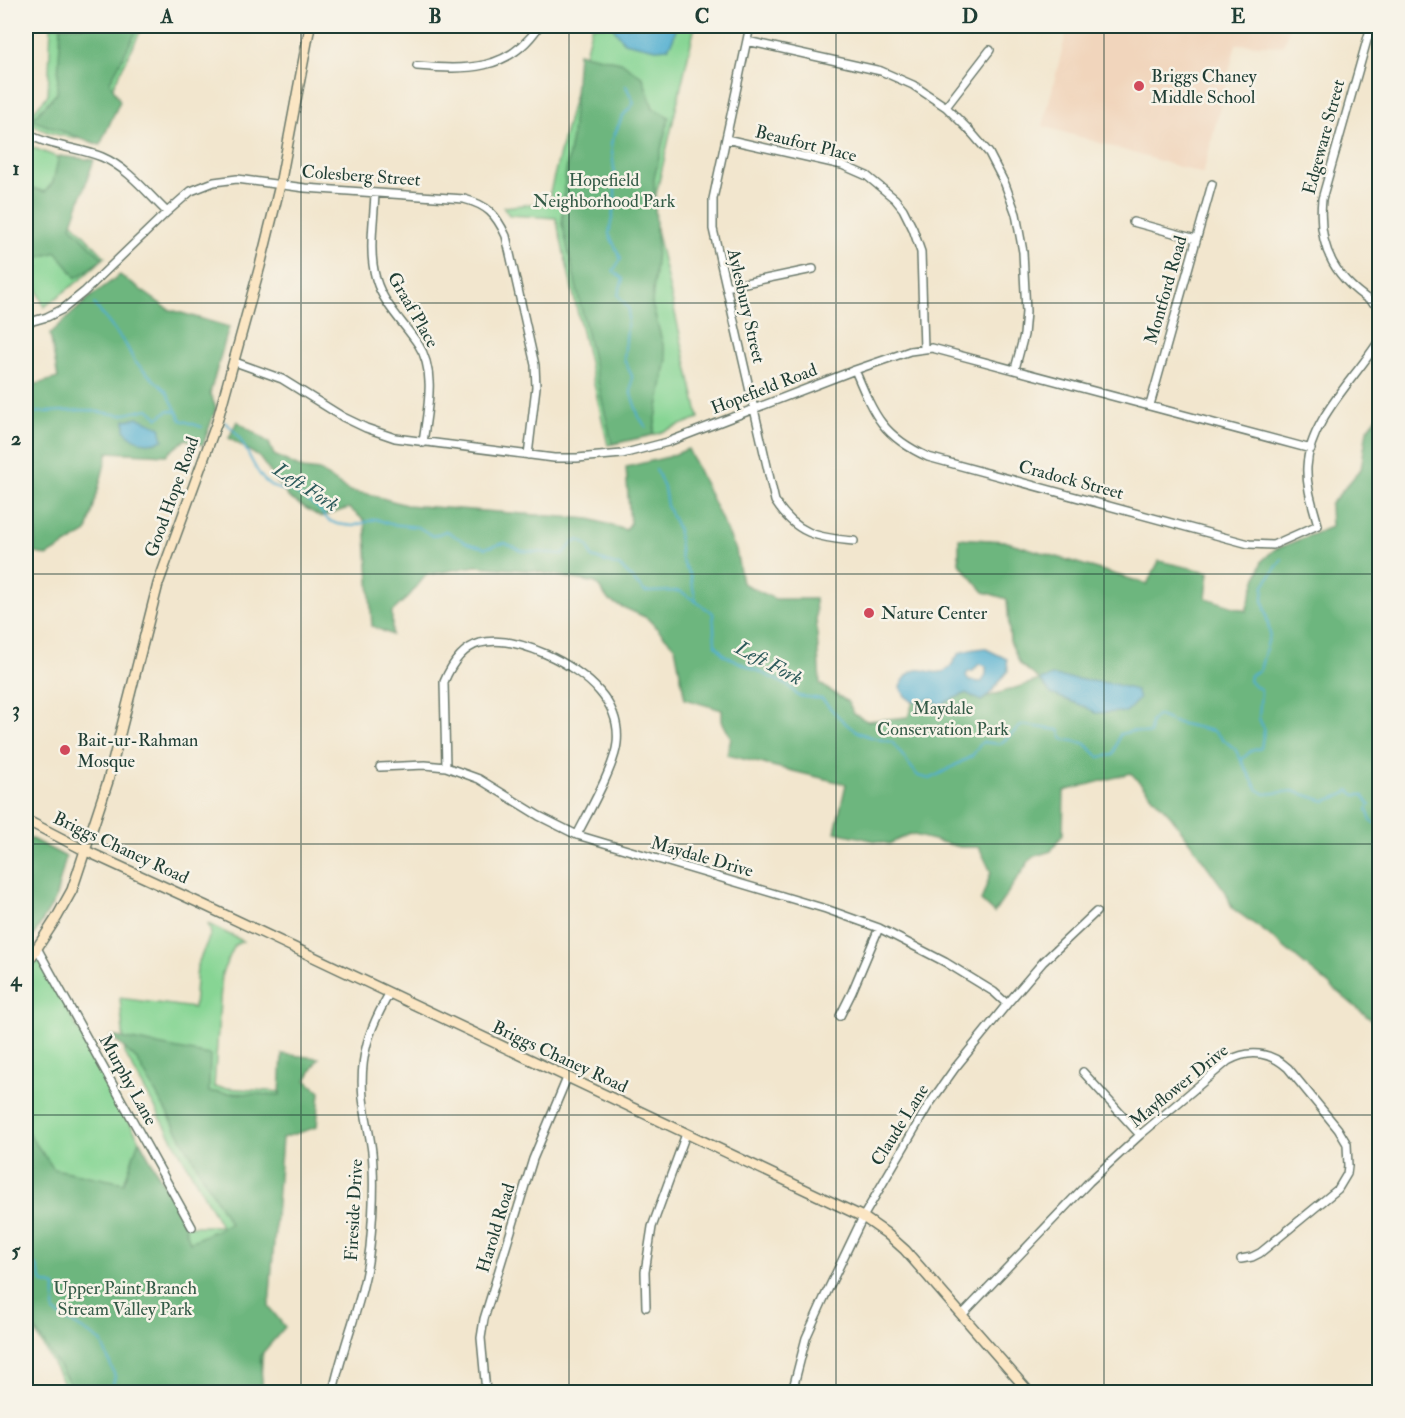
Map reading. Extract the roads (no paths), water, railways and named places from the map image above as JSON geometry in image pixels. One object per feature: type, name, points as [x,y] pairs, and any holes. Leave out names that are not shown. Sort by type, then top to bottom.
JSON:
[{"type":"main road","name":"Good Hope Road","points":[[26,965],[72,890],[108,780],[158,584],[218,422],[280,184],[310,26]]},
{"type":"main road","name":"Briggs Chaney Road","points":[[26,820],[84,850],[863,1217],[905,1250],[1029,1392]]},
{"type":"street","points":[[417,66],[471,69],[494,62],[516,50],[539,26]]},
{"type":"street","name":"Aylesbury Street","points":[[750,26],[713,199],[713,229],[775,501],[796,526],[811,535],[854,541]]},
{"type":"street","name":"Edgeware Street","points":[[1371,26],[1322,199],[1321,214],[1322,237],[1330,259],[1346,282],[1362,297],[1380,307]]},
{"type":"street","points":[[747,41],[881,71],[913,85],[946,107],[989,153],[1005,184],[1016,214],[1023,252],[1026,312],[1024,335],[1015,369]]},
{"type":"street","points":[[946,107],[990,50]]},
{"type":"street","points":[[26,133],[40,142],[101,156],[116,164],[167,212]]},
{"type":"street","name":"Beaufort Place","points":[[726,139],[842,165],[867,176],[895,199],[914,229],[921,252],[924,349]]},
{"type":"street","name":"Colesberg Street","points":[[26,323],[47,317],[63,309],[191,191],[214,182],[237,179],[305,188],[464,199],[479,203],[499,221],[506,236],[535,365],[536,387],[528,455]]},
{"type":"street","name":"Montford Road","points":[[1150,405],[1212,184]]},
{"type":"street","name":"Graaf Place","points":[[375,193],[372,251],[376,282],[388,304],[418,344],[427,365],[429,387],[423,442]]},
{"type":"street","points":[[1133,222],[1196,239]]},
{"type":"street","points":[[726,287],[813,269]]},
{"type":"street","points":[[1311,448],[1324,418],[1380,339]]},
{"type":"street","name":"Hopefield Road","points":[[235,362],[282,379],[343,417],[395,438],[528,455],[577,458],[622,454],[668,442],[855,370],[910,351],[932,348],[951,351],[1311,448]]},
{"type":"street","name":"Cradock Street","points":[[855,370],[872,410],[882,425],[897,440],[928,457],[1249,544],[1273,545],[1318,525],[1308,480],[1307,465],[1311,448]]},
{"type":"street","points":[[446,767],[444,682],[459,656],[479,644],[494,641],[524,646],[554,658],[577,671],[600,691],[613,712],[617,728],[614,758],[577,835]]},
{"type":"street","name":"Maydale Drive","points":[[380,767],[425,765],[446,767],[479,779],[539,816],[577,835],[826,909],[879,928],[945,962],[994,992],[1007,1004]]},
{"type":"street","name":"Claude Lane","points":[[792,1392],[806,1338],[863,1217],[928,1106],[955,1068],[1043,962],[1096,912]]},
{"type":"street","points":[[840,1016],[879,928]]},
{"type":"street","name":"Murphy Lane","points":[[37,948],[192,1227]]},
{"type":"street","name":"Fireside Drive","points":[[333,1392],[339,1363],[361,1294],[370,1249],[373,1197],[372,1151],[363,1098],[362,1068],[368,1038],[389,994]]},
{"type":"street","name":"Mayflower Drive","points":[[963,1314],[1089,1182],[1140,1134],[1228,1060],[1249,1053],[1268,1055],[1279,1060],[1338,1129],[1347,1144],[1348,1167],[1347,1174],[1338,1189],[1260,1253],[1241,1259]]},
{"type":"street","points":[[1083,1072],[1140,1134]]},
{"type":"street","name":"Harold Road","points":[[486,1391],[482,1338],[484,1318],[533,1159],[567,1078]]},
{"type":"street","points":[[646,1306],[645,1272],[652,1227],[686,1134]]},
{"type":"street","points":[[454,1392],[486,1391]]},
{"type":"water","points":[[614,26],[676,26],[674,37],[668,48],[656,49],[624,42]]},
{"type":"water","points":[[139,418],[160,427],[163,440],[152,443],[143,442],[125,431],[125,420]]},
{"type":"water","points":[[984,648],[1007,659],[1008,671],[989,695],[981,701],[966,693],[939,705],[931,699],[913,702],[905,696],[900,687],[912,672],[923,670],[941,672],[950,667],[960,653]],"holes":[[[979,664],[986,666],[986,674],[982,682],[969,681],[966,676],[968,672],[973,671]]]},
{"type":"water","points":[[1053,676],[1114,684],[1136,690],[1139,699],[1126,712],[1095,713],[1086,707],[1051,694],[1040,680]]},
{"type":"waterway","points":[[626,86],[634,103],[622,117],[611,143],[615,201],[609,234],[621,259],[613,271],[623,279],[618,295],[629,309],[624,359],[632,376],[631,394],[639,417],[646,427]]},
{"type":"waterway","name":"Left Fork","points":[[94,304],[126,345],[135,362],[167,392],[181,420],[202,427]]},
{"type":"waterway","points":[[26,413],[85,410],[121,415],[148,409],[158,418],[169,410],[177,412]]},
{"type":"waterway","name":"Left Fork","points":[[224,422],[241,440],[253,463],[268,483],[278,489],[291,490],[318,508],[328,520],[337,524],[353,526],[376,519],[390,524],[418,527],[433,536],[446,531],[467,543],[485,548],[505,543],[522,551],[563,554],[579,540],[588,546],[592,557],[621,567],[645,592],[680,591],[713,613],[715,644],[724,655],[789,686],[798,696],[822,699],[845,723],[859,733],[892,742],[918,776],[930,779],[972,756],[982,742],[1000,744],[1022,725],[1059,730],[1063,739],[1084,743],[1099,757],[1113,755],[1120,734],[1133,731],[1150,734],[1151,722],[1157,715],[1174,722],[1213,731],[1235,749],[1257,789],[1265,794],[1293,791],[1325,801],[1345,794],[1349,790],[1355,795],[1363,795],[1370,805],[1367,809],[1371,821],[1380,826]]},
{"type":"waterway","points":[[656,469],[664,488],[667,506],[678,529],[681,558],[690,575],[696,601]]},
{"type":"waterway","points":[[1241,760],[1251,751],[1261,748],[1264,730],[1259,718],[1261,690],[1249,681],[1250,675],[1260,670],[1270,634],[1263,599],[1264,585],[1282,559]]},
{"type":"waterway","points":[[26,1245],[30,1246],[32,1264],[37,1266],[42,1282],[55,1286],[54,1312],[101,1341],[115,1376],[112,1388],[115,1392]]},
{"type":"place","name":"Briggs Chaney Middle School","points":[[1139,86]]},
{"type":"place","name":"Nature Center","points":[[869,613]]},
{"type":"place","name":"Bait-ur-Rahman Mosque","points":[[65,750]]},
{"type":"park label","name":"Hopefield Neighborhood Park","points":[[604,190]]},
{"type":"park label","name":"Maydale Conservation Park","points":[[943,718]]},
{"type":"park label","name":"Upper Paint Branch Stream Valley Park","points":[[125,1298]]}]
